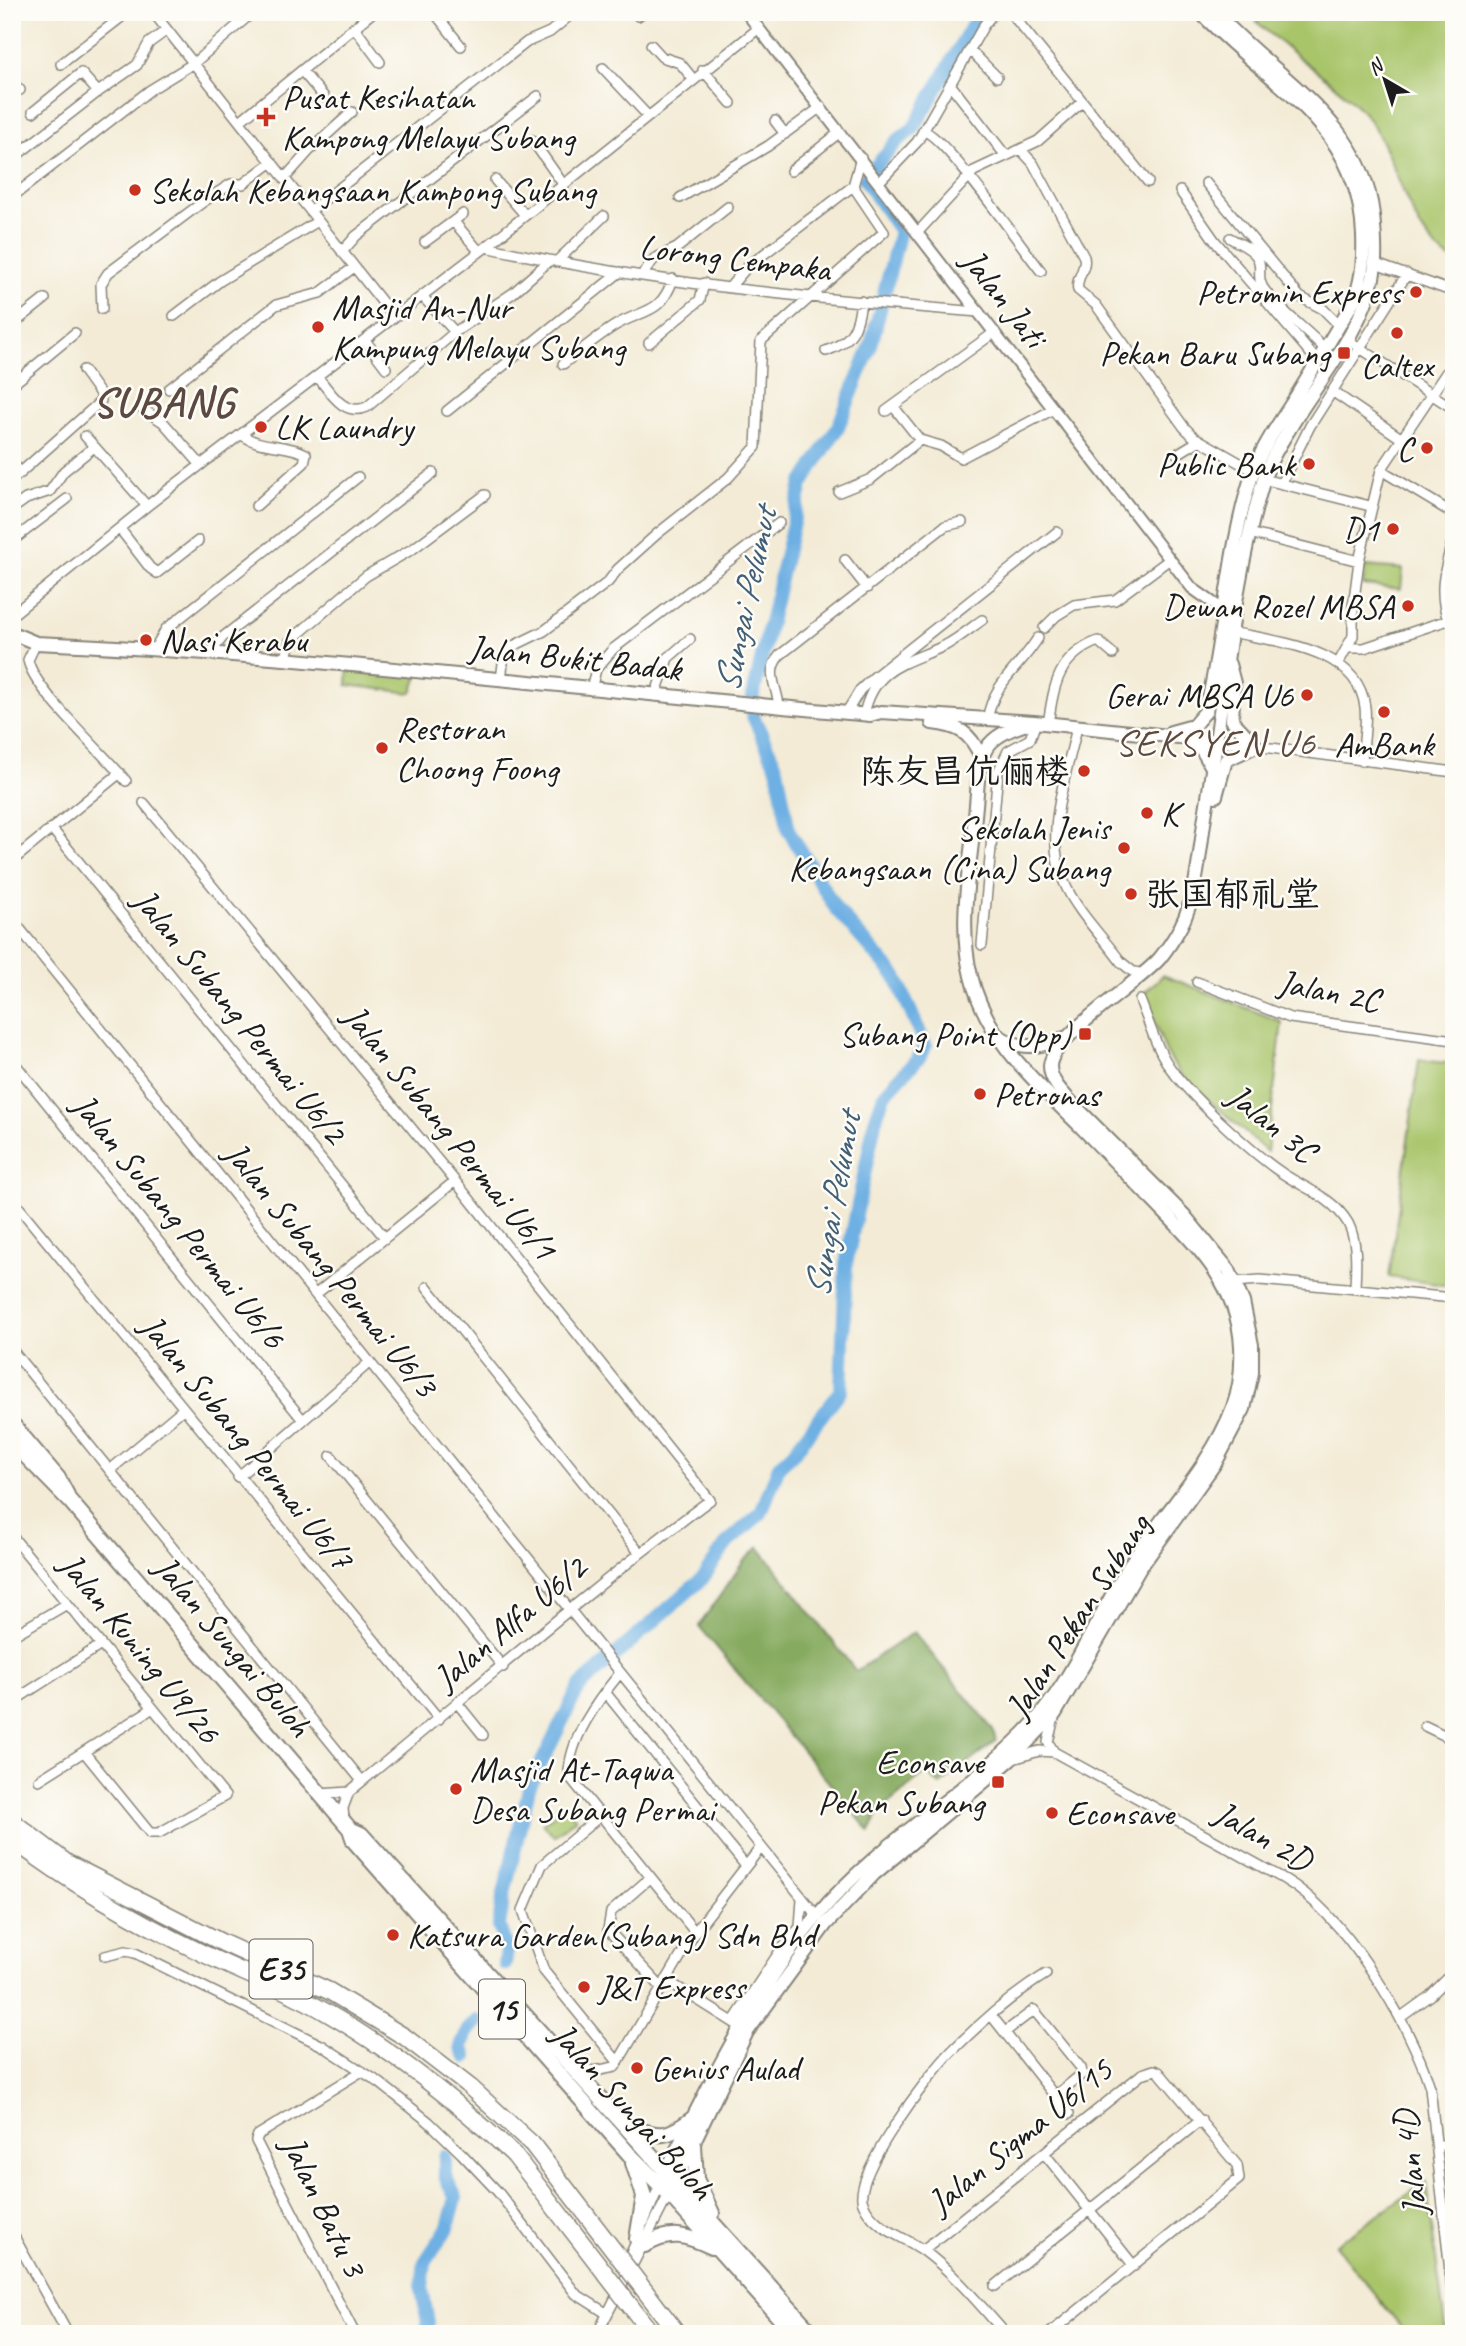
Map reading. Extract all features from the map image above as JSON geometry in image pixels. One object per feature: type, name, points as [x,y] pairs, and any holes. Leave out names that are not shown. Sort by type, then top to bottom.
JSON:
[{"type":"highway","name":"Jalan Sungai Buloh","points":[[12,1424],[58,1478],[70,1502]]},
{"type":"highway","name":"Jalan Sungai Buloh","points":[[12,1442],[70,1502],[347,1826],[354,1841],[629,2154],[714,2223],[813,2334]]},
{"type":"highway","name":"E35","points":[[12,1821],[67,1863],[223,1943],[329,1991],[405,2037],[470,2087],[532,2144],[678,2334]]},
{"type":"highway","name":"Jalan Sungai Buloh","points":[[347,1826],[361,1834],[626,2127],[716,2249],[794,2334]]},
{"type":"highway","name":"E35","points":[[12,1839],[52,1870],[126,1914],[322,2010],[403,2060],[464,2109],[514,2155],[652,2334]]},
{"type":"highway","points":[[626,2127],[656,2136],[666,2135],[692,2119]]},
{"type":"highway","points":[[694,2145],[696,2179],[714,2223]]},
{"type":"highway","points":[[629,2154],[644,2196],[641,2242],[668,2234],[678,2234],[716,2249]]},
{"type":"main road","name":"Jalan Pekan Subang","points":[[1154,735],[1161,731],[1184,730],[1202,720],[1209,700],[1226,592],[1268,442],[1354,300],[1364,252],[1362,214],[1354,177],[1335,142],[1316,118],[1226,40],[1200,12]]},
{"type":"main road","name":"Jalan Pekan Subang","points":[[668,2183],[694,2145],[747,2032],[826,1924],[883,1867],[1010,1760],[1055,1714],[1140,1568],[1216,1462],[1238,1423],[1252,1373],[1250,1322],[1229,1270],[1184,1215],[1091,1124],[1056,1084],[1050,1063],[1053,1054],[1068,1036],[1160,959],[1183,922],[1213,769],[1227,657],[1259,475],[1346,339],[1365,301],[1373,277],[1372,213],[1364,176],[1346,139],[1324,112],[1214,12]]},
{"type":"main road","name":"Jalan Bukit Badak","points":[[12,633],[36,643],[211,652],[763,706],[1039,723],[1217,741]]},
{"type":"main road","points":[[1205,813],[1215,801],[1226,761],[1256,746],[1232,720],[1234,683],[1227,657]]},
{"type":"main road","points":[[867,714],[878,719],[957,727],[970,736],[981,757],[998,734],[1039,723]]},
{"type":"main road","points":[[1189,738],[1202,750],[1213,769]]},
{"type":"main road","name":"Jalan Pekan Subang","points":[[668,2183],[692,2119],[736,2024],[817,1916],[874,1858],[1004,1751],[1045,1709],[1129,1566],[1209,1454],[1234,1405],[1239,1384],[1241,1341],[1237,1317],[1221,1278],[1189,1238],[1014,1060],[978,1000],[966,946],[965,922],[981,757]]},
{"type":"main road","name":"Jalan Pekan Subang","points":[[996,1034],[1010,1044],[1034,1047],[1068,1036]]},
{"type":"street","points":[[61,64],[128,12]]},
{"type":"street","points":[[153,12],[394,317]]},
{"type":"street","points":[[12,197],[150,90],[194,63],[253,12]]},
{"type":"street","points":[[353,12],[380,61]]},
{"type":"street","points":[[240,121],[373,12]]},
{"type":"street","points":[[435,12],[461,46]]},
{"type":"street","points":[[310,211],[527,42],[551,32],[574,12]]},
{"type":"street","points":[[12,615],[147,506],[525,215],[703,70],[762,12]]},
{"type":"street","points":[[878,181],[906,156],[994,12]]},
{"type":"street","points":[[1010,12],[1148,182]]},
{"type":"street","name":"Jalan Jati","points":[[753,20],[1170,559],[1201,596],[1223,610]]},
{"type":"street","points":[[12,159],[137,65],[149,43],[167,30]]},
{"type":"street","points":[[651,45],[660,56],[680,63],[692,79]]},
{"type":"street","points":[[970,50],[997,77]]},
{"type":"street","points":[[603,68],[648,116]]},
{"type":"street","points":[[703,70],[731,103]]},
{"type":"street","points":[[302,71],[324,97]]},
{"type":"street","points":[[33,112],[81,73],[98,92]]},
{"type":"street","points":[[12,82],[20,90]]},
{"type":"street","points":[[950,85],[1006,156]]},
{"type":"street","points":[[342,252],[356,236],[538,96]]},
{"type":"street","points":[[918,232],[982,165],[1038,141],[1082,102]]},
{"type":"street","points":[[680,198],[785,134],[821,107]]},
{"type":"street","points":[[285,178],[309,151],[352,112]]},
{"type":"street","points":[[775,121],[785,134]]},
{"type":"street","points":[[923,131],[935,135],[1041,271]]},
{"type":"street","points":[[791,171],[840,132]]},
{"type":"street","points":[[12,135],[24,149]]},
{"type":"street","points":[[532,140],[563,184]]},
{"type":"street","points":[[1021,150],[1033,163],[1084,257],[1085,265],[1077,282],[1079,290],[1096,305],[1158,388],[1171,412],[1200,440],[1220,449],[1259,475],[1281,484],[1370,506]]},
{"type":"street","points":[[730,287],[747,267],[853,186],[861,158]]},
{"type":"street","points":[[103,309],[101,284],[108,273],[203,202],[231,184],[243,184],[272,162]]},
{"type":"street","points":[[495,180],[525,215]]},
{"type":"street","points":[[1206,183],[1300,297],[1323,309],[1339,326]]},
{"type":"street","points":[[501,680],[504,655],[509,648],[544,631],[608,582],[618,569],[657,534],[728,478],[756,447],[761,341],[810,295],[883,235],[882,226],[853,186]]},
{"type":"street","points":[[1180,191],[1215,241],[1318,362]]},
{"type":"street","points":[[642,275],[654,260],[677,248],[728,207]]},
{"type":"street","points":[[425,242],[463,214]]},
{"type":"street","points":[[317,376],[336,399],[357,411],[377,400],[455,332],[513,293],[604,216]]},
{"type":"street","points":[[174,316],[220,281],[318,221]]},
{"type":"street","points":[[454,222],[482,249]]},
{"type":"street","points":[[1230,238],[1254,253],[1259,261],[1257,274],[1263,288],[1280,308],[1300,323],[1325,349]]},
{"type":"street","name":"Lorong Cempaka","points":[[482,249],[552,262],[730,287],[979,312]]},
{"type":"street","points":[[1373,263],[1454,292]]},
{"type":"street","points":[[170,389],[276,305],[320,293],[354,267]]},
{"type":"street","points":[[447,411],[620,272]]},
{"type":"street","points":[[1281,484],[1310,426],[1407,274]]},
{"type":"street","points":[[563,364],[617,324],[654,309],[665,299],[673,279]]},
{"type":"street","points":[[649,343],[700,300],[704,283]]},
{"type":"street","points":[[422,296],[455,332]]},
{"type":"street","points":[[12,324],[45,299]]},
{"type":"street","points":[[826,351],[851,337],[857,328],[861,301]]},
{"type":"street","points":[[995,332],[890,408],[920,440],[964,457],[1054,409]]},
{"type":"street","points":[[12,385],[75,333]]},
{"type":"street","points":[[1346,339],[1454,409]]},
{"type":"street","points":[[365,340],[386,368]]},
{"type":"street","points":[[1339,662],[1349,648],[1353,636],[1353,607],[1359,561],[1370,506],[1381,470],[1454,361]]},
{"type":"street","points":[[12,480],[101,401],[101,395],[83,370]]},
{"type":"street","points":[[1332,391],[1402,439]]},
{"type":"street","points":[[141,408],[163,422],[201,465]]},
{"type":"street","points":[[241,434],[250,440],[293,448],[306,454],[304,463],[256,506]]},
{"type":"street","points":[[85,436],[147,506]]},
{"type":"street","points":[[839,492],[871,479],[920,440]]},
{"type":"street","points":[[1177,454],[1200,440]]},
{"type":"street","points":[[12,509],[26,499],[50,491],[64,471],[94,447]]},
{"type":"street","points":[[12,462],[21,473]]},
{"type":"street","points":[[1381,470],[1454,514]]},
{"type":"street","points":[[211,652],[223,637],[433,472]]},
{"type":"street","points":[[155,648],[166,629],[358,477]]},
{"type":"street","points":[[286,659],[290,641],[366,576],[414,548],[485,495]]},
{"type":"street","points":[[12,541],[67,499]]},
{"type":"street","points":[[779,707],[771,676],[776,660],[945,526],[962,522]]},
{"type":"street","points":[[591,690],[596,668],[613,649],[779,523]]},
{"type":"street","points":[[120,529],[150,568],[157,573],[198,541]]},
{"type":"street","points":[[846,713],[860,690],[874,677],[1057,532]]},
{"type":"street","points":[[1249,533],[1359,561]]},
{"type":"street","points":[[1349,648],[1364,648],[1448,620],[1441,597],[1441,583],[1454,535]]},
{"type":"street","points":[[1044,628],[1056,615],[1074,605],[1115,600],[1170,559]]},
{"type":"street","points":[[845,560],[867,588]]},
{"type":"street","points":[[1201,596],[1226,592]]},
{"type":"street","points":[[867,714],[871,690],[880,678],[917,656],[945,645],[982,620]]},
{"type":"street","points":[[1231,632],[1311,651],[1339,662],[1365,703],[1362,761]]},
{"type":"street","points":[[987,720],[995,691],[1023,661],[1038,638]]},
{"type":"street","points":[[655,696],[668,658],[690,639]]},
{"type":"street","points":[[982,945],[998,772],[1008,751],[1031,739],[1061,668],[1098,641],[1113,653]]},
{"type":"street","points":[[12,861],[123,777],[66,715],[33,673],[28,660],[36,643]]},
{"type":"street","points":[[1077,727],[1060,807],[1056,855],[1058,866],[1069,891],[1121,962],[1132,971],[1143,974]]},
{"type":"street","points":[[1217,741],[1454,772]]},
{"type":"street","name":"Jalan Subang Permai U6/1","points":[[144,803],[455,1181],[710,1500]]},
{"type":"street","name":"Jalan Subang Permai U6/2","points":[[52,829],[385,1238]]},
{"type":"street","name":"Jalan Subang Permai U6/3","points":[[12,919],[617,1670]]},
{"type":"street","name":"Jalan 2C","points":[[1197,982],[1290,1018],[1454,1040]]},
{"type":"street","name":"Jalan 3C","points":[[1140,1000],[1157,1046],[1174,1073],[1256,1152],[1284,1175],[1326,1198],[1340,1213],[1354,1239],[1355,1287]]},
{"type":"street","name":"Jalan Subang Permai U6/6","points":[[12,1060],[302,1419]]},
{"type":"street","points":[[316,1294],[455,1181]]},
{"type":"street","name":"Jalan Subang Permai U6/7","points":[[12,1199],[439,1719]]},
{"type":"street","points":[[1235,1282],[1260,1280],[1454,1298]]},
{"type":"street","points":[[427,1287],[639,1552]]},
{"type":"street","points":[[12,1350],[362,1781]]},
{"type":"street","points":[[238,1477],[370,1362]]},
{"type":"street","points":[[110,1470],[183,1409]]},
{"type":"street","points":[[331,1456],[503,1667]]},
{"type":"street","name":"Jalan Alfa U6/2","points":[[349,1791],[503,1667],[639,1552],[710,1500]]},
{"type":"street","name":"Jalan Kuning U9/26","points":[[12,1537],[225,1796],[159,1833],[150,1833],[84,1752]]},
{"type":"street","points":[[12,1636],[67,1604]]},
{"type":"street","points":[[12,1702],[101,1645]]},
{"type":"street","points":[[695,1932],[569,1776],[568,1761],[617,1670],[817,1916]]},
{"type":"street","points":[[605,1692],[745,1865]]},
{"type":"street","points":[[458,1704],[483,1735]]},
{"type":"street","points":[[39,1780],[153,1708]]},
{"type":"street","points":[[1010,1760],[1028,1753],[1054,1752],[1048,1742],[1048,1732],[1055,1714]]},
{"type":"street","points":[[1425,1726],[1454,1740]]},
{"type":"street","name":"Jalan 2D","points":[[1054,1752],[1308,1893],[1344,1936],[1401,2017]]},
{"type":"street","points":[[319,1794],[335,1795],[349,1791]]},
{"type":"street","points":[[347,1826],[343,1808],[349,1791]]},
{"type":"street","points":[[600,1816],[542,1865],[523,1910],[544,1971],[618,2062]]},
{"type":"street","points":[[573,2068],[608,2070],[618,2062],[695,1932],[761,1847]]},
{"type":"street","points":[[650,1878],[611,1912],[607,1920],[608,1930],[664,1984],[736,2024],[802,1923],[802,1896]]},
{"type":"street","points":[[105,1956],[127,1951],[135,1953],[323,2046],[362,2071],[429,2122],[462,2154],[498,2192],[576,2294],[606,2313]]},
{"type":"street","points":[[1401,2017],[1430,1996],[1454,1972]]},
{"type":"street","points":[[1006,2334],[957,2279],[923,2250],[885,2229],[870,2216],[861,2200],[862,2181],[883,2141],[949,2053],[991,2015],[1046,1974]]},
{"type":"street","points":[[1005,2032],[1034,2010],[1081,2068],[1082,2074],[1055,2096]]},
{"type":"street","points":[[991,2015],[1069,2114]]},
{"type":"street","name":"Jalan 4D","points":[[1401,2017],[1430,2087],[1454,2308]]},
{"type":"street","name":"Jalan Sigma U6/15","points":[[923,2250],[1142,2074],[1154,2070],[1160,2072],[1201,2120]]},
{"type":"street","name":"Jalan Batu 3","points":[[355,2334],[256,2141],[258,2135],[362,2071]]},
{"type":"street","points":[[995,2286],[1201,2120],[1237,2165],[1241,2175],[1236,2185],[1049,2334]]},
{"type":"street","points":[[1437,2145],[1454,2145]]},
{"type":"street","points":[[1044,2153],[1134,2266]]},
{"type":"street","points":[[597,2334],[624,2276],[626,2260],[641,2242],[668,2183]]},
{"type":"street","points":[[12,2233],[68,2334]]},
{"type":"green space","points":[[1251,12],[1454,12],[1454,262],[1438,249],[1414,216],[1380,138],[1362,111],[1264,29]]},
{"type":"green space","points":[[1365,566],[1403,569],[1401,589],[1363,585]]},
{"type":"green space","points":[[348,668],[418,676],[412,693],[347,685]]},
{"type":"green space","points":[[1163,975],[1282,1022],[1267,1152],[1181,1075],[1166,1052],[1144,993]]},
{"type":"green space","points":[[1419,1060],[1454,1064],[1454,1256],[1450,1286],[1389,1277]]},
{"type":"green space","points":[[759,1547],[856,1671],[914,1632],[993,1730],[996,1741],[940,1785],[927,1772],[878,1812],[870,1832],[699,1626],[744,1561]]},
{"type":"green space","points":[[565,1805],[576,1818],[554,1836],[543,1823]]},
{"type":"green space","points":[[1426,2182],[1446,2334],[1407,2334],[1335,2245]]},
{"type":"waterway","name":"Sungai Pelumut","points":[[505,1964],[507,1951],[499,1926],[529,1788],[579,1687],[702,1579],[727,1543],[761,1513],[779,1466],[793,1453],[841,1390],[846,1264],[875,1121],[884,1095],[920,1056],[925,1045],[896,977],[836,909],[789,831],[777,768],[753,716],[753,696],[802,484],[838,427],[871,345],[900,231],[865,179],[897,141],[914,128],[980,12]]},
{"type":"waterway","name":"Sungai Pelumut","points":[[466,2057],[461,2047],[468,2030],[477,2021]]},
{"type":"waterway","name":"Sungai Pelumut","points":[[424,2334],[428,2323],[422,2288],[425,2262],[448,2227],[456,2198],[445,2176],[445,2157]]},
{"type":"place","name":"Pusat Kesihatan Kampong Melayu Subang","points":[[266,117]]},
{"type":"place","name":"Sekolah Kebangsaan Kampong Subang","points":[[135,190]]},
{"type":"place","name":"Petromin Express","points":[[1416,292]]},
{"type":"place","name":"Masjid An-Nur Kampung Melayu Subang","points":[[318,327]]},
{"type":"place","name":"Caltex","points":[[1397,333]]},
{"type":"place","name":"Pekan Baru Subang","points":[[1344,353]]},
{"type":"place","name":"LK Laundry","points":[[261,427]]},
{"type":"place","name":"C","points":[[1427,448]]},
{"type":"place","name":"Public Bank","points":[[1309,464]]},
{"type":"place","name":"D1","points":[[1393,529]]},
{"type":"place","name":"Dewan Rozel MBSA","points":[[1408,606]]},
{"type":"place","name":"Nasi Kerabu","points":[[146,640]]},
{"type":"place","name":"Gerai MBSA U6","points":[[1307,695]]},
{"type":"place","name":"AmBank","points":[[1384,712]]},
{"type":"place","name":"Restoran Choong Foong","points":[[382,748]]},
{"type":"place","name":"陈友昌伉俪楼","points":[[1084,771]]},
{"type":"place","name":"K","points":[[1147,813]]},
{"type":"place","name":"Sekolah Jenis Kebangsaan (Cina) Subang","points":[[1124,848]]},
{"type":"place","name":"张国郁礼堂","points":[[1131,894]]},
{"type":"place","name":"Subang Point (Opp)","points":[[1085,1034]]},
{"type":"place","name":"Petronas","points":[[980,1094]]},
{"type":"place","name":"Econsave Pekan Subang","points":[[998,1782]]},
{"type":"place","name":"Masjid At-Taqwa Desa Subang Permai","points":[[456,1789]]},
{"type":"place","name":"Econsave","points":[[1052,1813]]},
{"type":"place","name":"Katsura Garden(Subang) Sdn Bhd","points":[[393,1935]]},
{"type":"place","name":"J&T Express","points":[[584,1987]]},
{"type":"place","name":"Genius Aulad","points":[[637,2068]]},
{"type":"district","name":"SUBANG","points":[[164,402]]},
{"type":"district","name":"SEKSYEN U6","points":[[1216,742]]}]
